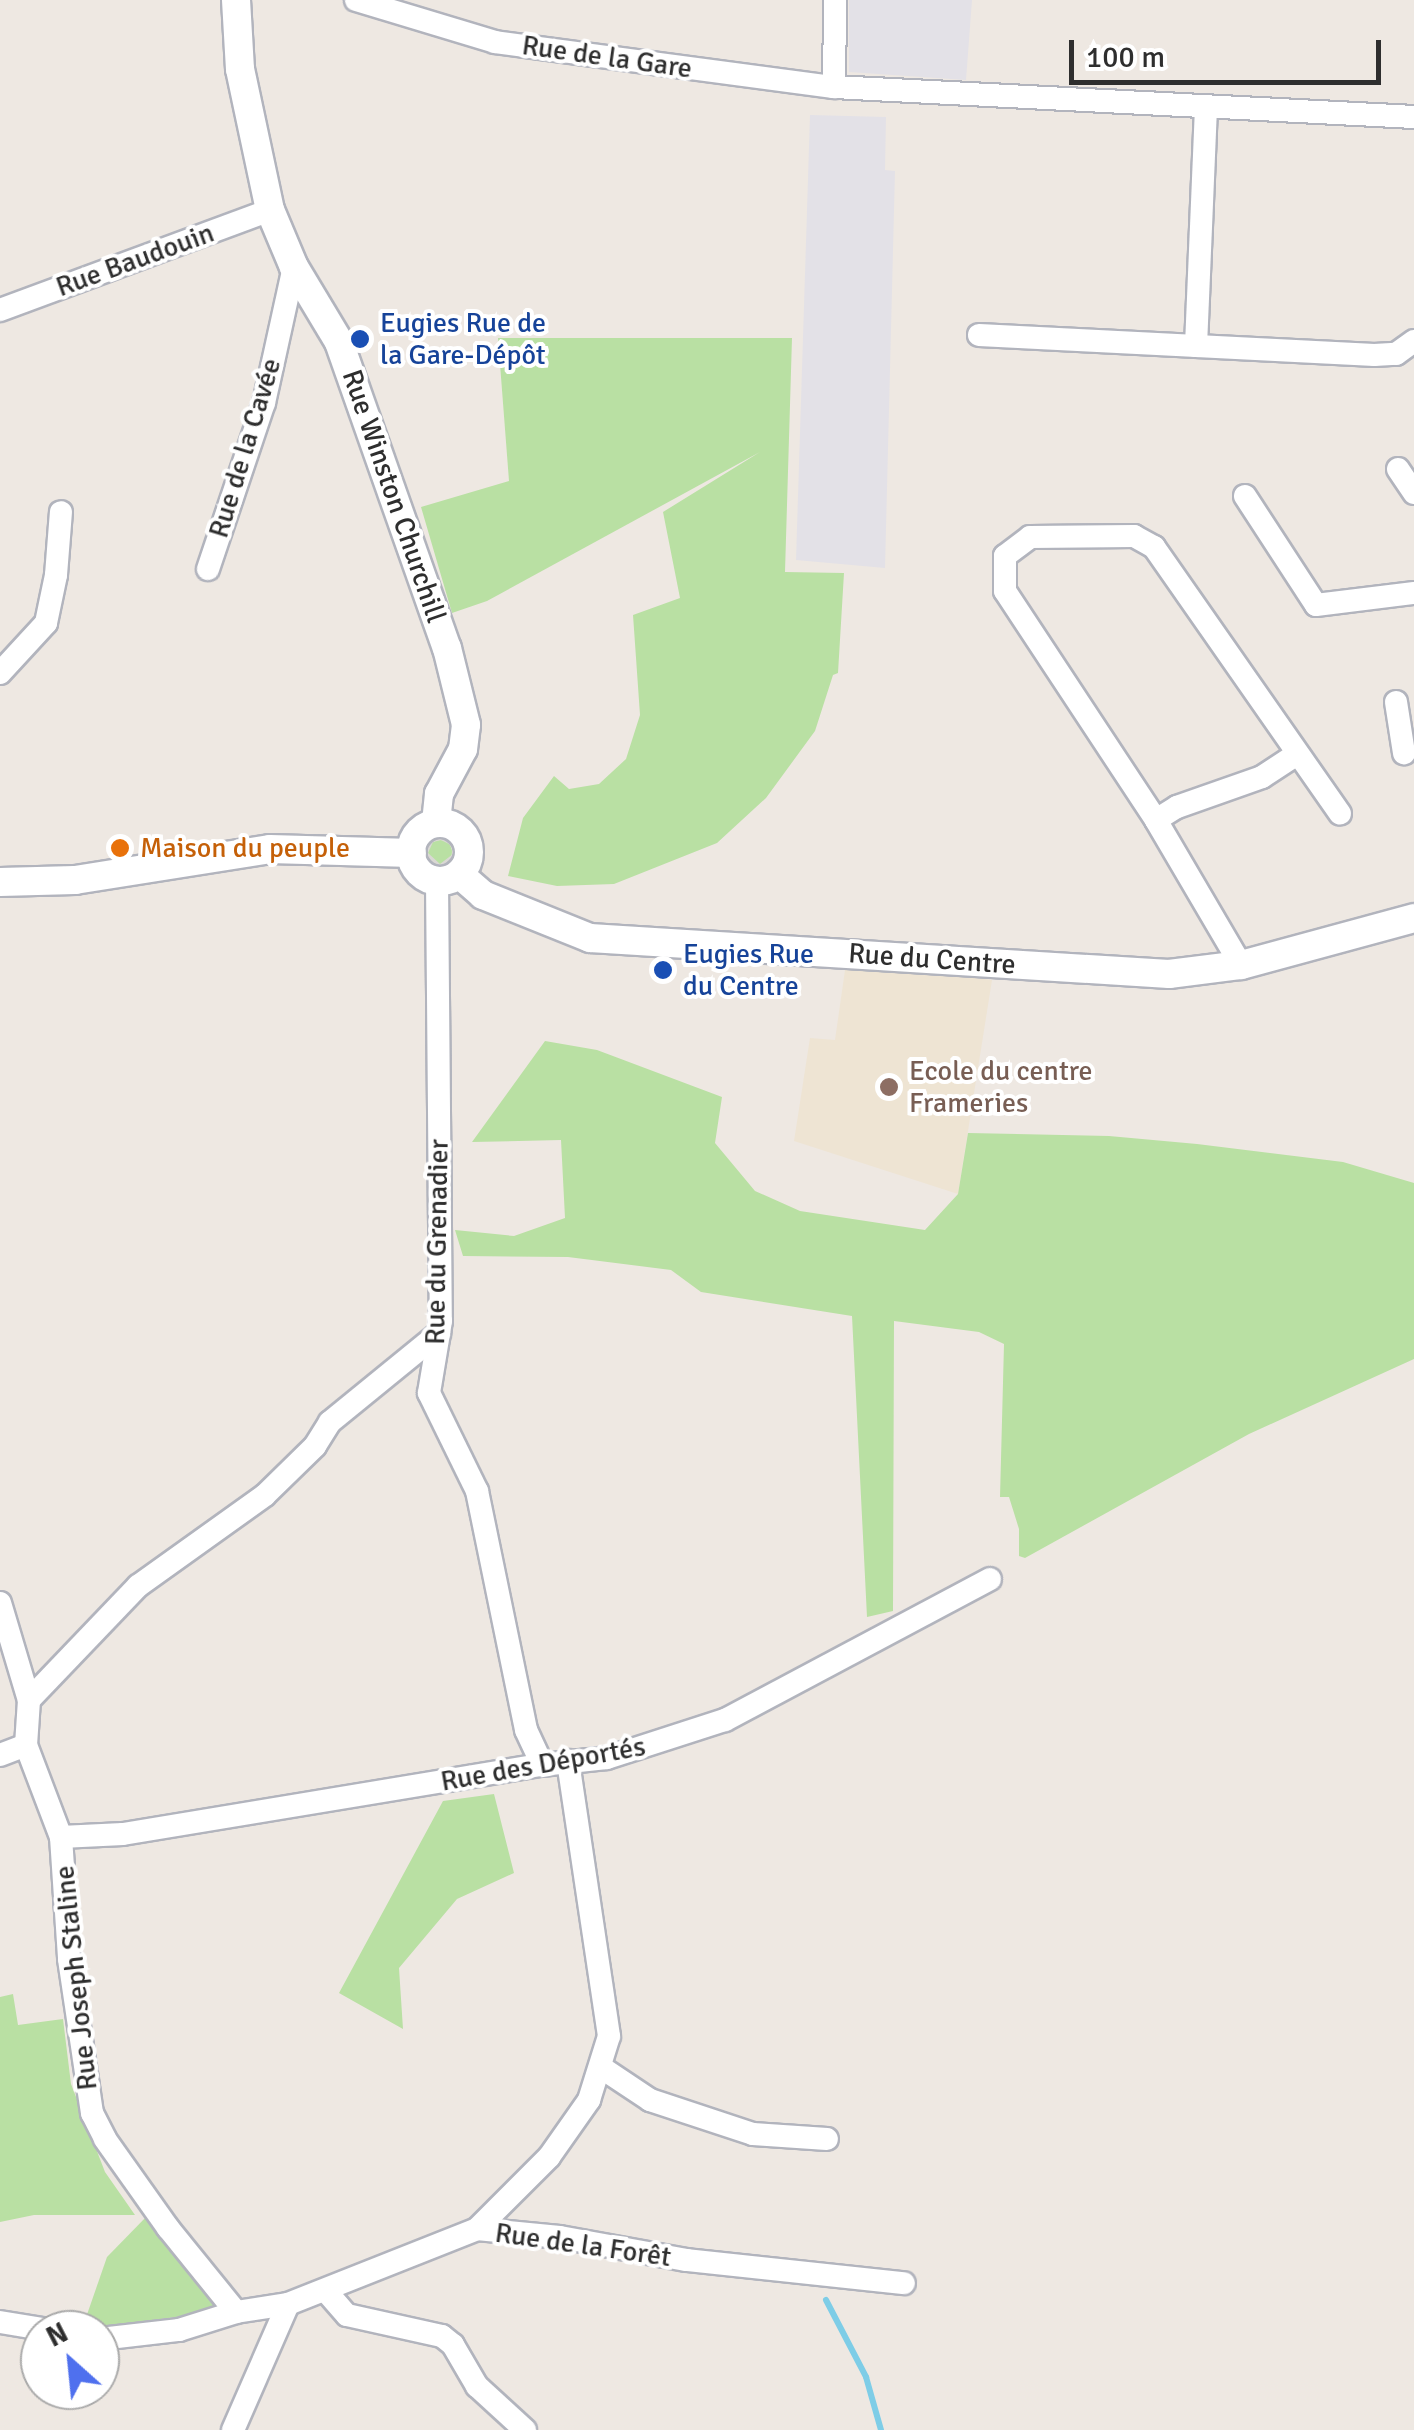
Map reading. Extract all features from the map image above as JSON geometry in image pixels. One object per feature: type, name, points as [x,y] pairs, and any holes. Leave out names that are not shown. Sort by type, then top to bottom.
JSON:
[{"type":"street","name":"Rue Winston Churchill","points":[[236,0],[240,69],[270,210],[294,267],[339,342],[400,504],[447,648],[466,725],[463,749],[436,803],[436,824]]},
{"type":"street","name":"Rue de la Gare","points":[[356,0],[496,42],[834,87],[1414,117]]},
{"type":"street","points":[[834,87],[835,0]]},
{"type":"street","points":[[1196,346],[1206,106]]},
{"type":"street","name":"Rue Baudouin","points":[[0,310],[270,210]]},
{"type":"street","name":"Rue de la Cavée","points":[[208,569],[264,403],[294,267]]},
{"type":"street","points":[[979,335],[1374,355],[1396,354],[1414,341]]},
{"type":"street","points":[[1398,469],[1414,493]]},
{"type":"street","points":[[1245,496],[1316,606],[1414,593]]},
{"type":"street","points":[[0,673],[46,622],[56,576],[60,512]]},
{"type":"street","points":[[1241,965],[1156,820],[1005,591],[1006,556],[1030,537],[1134,536],[1154,546],[1340,814]]},
{"type":"street","points":[[1396,702],[1406,738]]},
{"type":"street","points":[[1156,820],[1178,807],[1262,777],[1298,754]]},
{"type":"street","points":[[436,824],[454,826],[468,842],[469,857],[448,877],[419,872],[412,853],[419,832],[436,824]]},
{"type":"street","points":[[1,885],[75,880],[270,849],[412,853]]},
{"type":"street","name":"Rue du Centre","points":[[448,877],[497,902],[590,938],[1169,974],[1241,965],[1414,918]]},
{"type":"street","name":"Rue du Grenadier","points":[[448,877],[439,1333],[430,1393],[477,1491],[526,1730],[542,1764]]},
{"type":"street","points":[[29,1700],[138,1586],[265,1495],[315,1446],[330,1422],[439,1333]]},
{"type":"street","name":"Rue des Déportés","points":[[60,1838],[123,1834],[542,1764],[607,1758],[725,1720],[990,1579]]},
{"type":"street","points":[[0,1603],[29,1700],[26,1745],[0,1755]]},
{"type":"street","name":"Rue Joseph Staline","points":[[26,1745],[60,1838],[68,1960],[92,2113],[105,2140],[168,2228],[236,2312]]},
{"type":"street","points":[[477,2229],[550,2157],[590,2100],[609,2036],[568,1761]]},
{"type":"street","points":[[602,2068],[650,2100],[753,2134],[827,2139]]},
{"type":"street","name":"Rue de la Forêt","points":[[120,2337],[179,2330],[236,2312],[288,2304],[477,2229],[560,2237],[687,2260],[904,2283]]},
{"type":"street","points":[[325,2290],[347,2315],[442,2336],[453,2345],[478,2386],[525,2430]]},
{"type":"street","points":[[233,2430],[288,2304]]},
{"type":"shaded area","points":[[849,0],[972,0],[966,80],[849,72]]},
{"type":"shaded area","points":[[810,115],[886,117],[885,170],[895,171],[885,568],[796,560]]},
{"type":"shaded area","points":[[442,835],[453,841],[458,852],[451,865],[438,869],[427,862],[423,849],[430,838]],"holes":[[[441,840],[451,845],[453,854],[440,864],[428,853],[433,842]]]},
{"type":"shaded area","name":"Ecole du centre Frameries","points":[[846,963],[992,980],[958,1194],[794,1141],[810,1038],[835,1040]]},
{"type":"green space","points":[[498,338],[792,338],[785,572],[844,573],[838,673],[833,675],[815,731],[766,798],[717,843],[614,884],[557,886],[508,876],[523,818],[554,776],[569,789],[599,784],[626,759],[640,715],[633,615],[680,598],[663,512],[760,452],[487,601],[452,613],[421,507],[509,481]]},
{"type":"green space","points":[[440,840],[449,843],[449,861],[440,864],[431,861],[428,852],[431,843]]},
{"type":"green space","points":[[545,1041],[597,1050],[722,1097],[715,1143],[755,1191],[800,1211],[925,1230],[958,1194],[968,1133],[1109,1136],[1197,1144],[1343,1162],[1414,1183],[1414,1359],[1249,1434],[1025,1558],[1019,1556],[1019,1529],[1009,1497],[1000,1497],[1004,1344],[979,1332],[894,1321],[893,1611],[867,1617],[852,1316],[701,1292],[671,1270],[568,1257],[463,1256],[455,1230],[514,1236],[565,1218],[561,1140],[472,1142]]},
{"type":"green space","points":[[494,1794],[514,1873],[457,1899],[399,1968],[403,2029],[339,1993],[443,1801]]},
{"type":"green space","points":[[13,1994],[18,2025],[63,2019],[71,2084],[105,2172],[135,2215],[34,2215],[0,2222],[0,1997]]},
{"type":"green space","points":[[148,2215],[216,2302],[208,2313],[120,2324],[120,2310],[89,2310],[107,2257]]},
{"type":"waterway","points":[[826,2300],[866,2377],[881,2430]]},
{"type":"place","name":"Eugies Rue de la Gare-Dépôt","points":[[360,339]]},
{"type":"place","name":"Maison du peuple","points":[[120,848]]},
{"type":"place","name":"Eugies Rue du Centre","points":[[663,970]]},
{"type":"place","name":"Ecole du centre Frameries","points":[[889,1087]]}]
